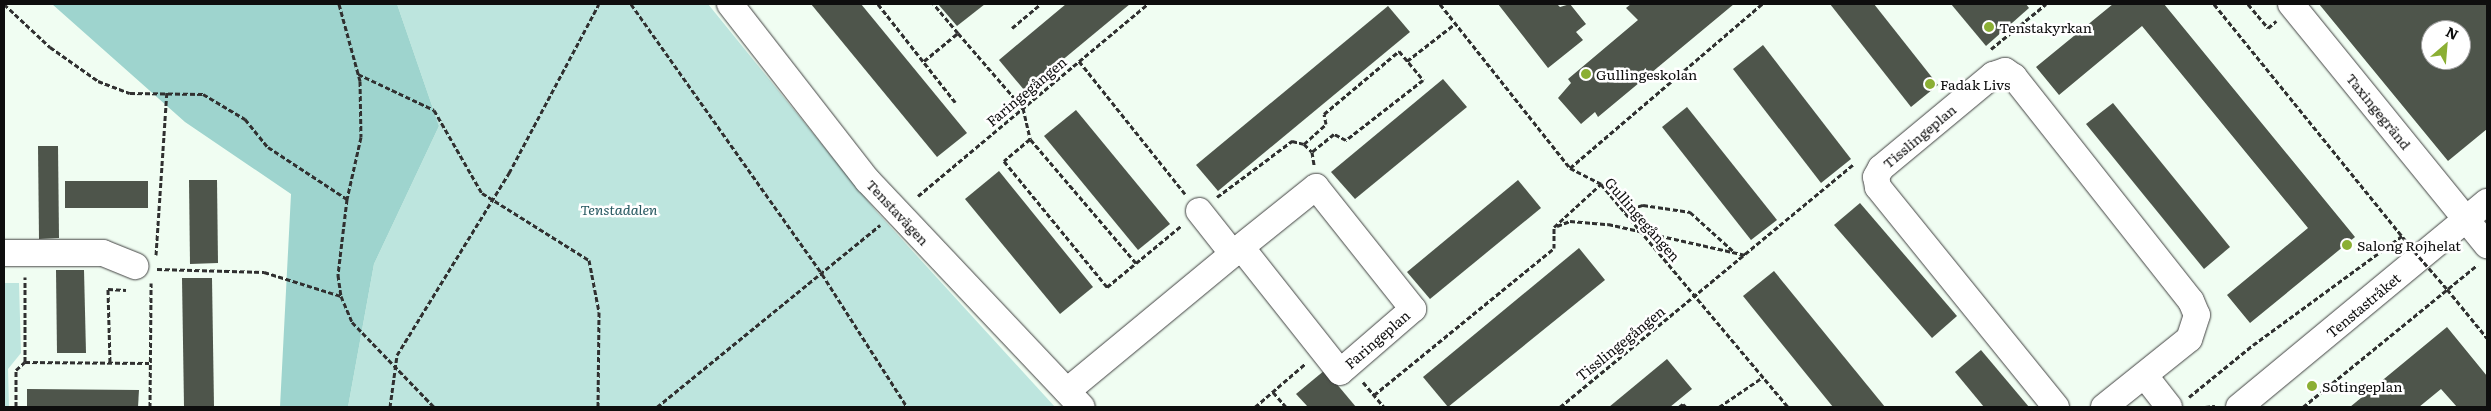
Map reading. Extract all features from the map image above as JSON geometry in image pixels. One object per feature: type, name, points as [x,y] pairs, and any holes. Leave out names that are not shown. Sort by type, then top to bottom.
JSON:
[{"type":"street","name":"Tenstavägen","points":[[730,4],[868,181],[1074,399]]},
{"type":"street","name":"Taxingegränd","points":[[2291,4],[2376,90],[2487,245]]},
{"type":"street","name":"Tisslingeplan","points":[[2056,407],[1878,187],[1876,176],[1881,168],[1993,75],[2005,71],[2014,77],[2192,301],[2197,316],[2189,338],[2145,376],[2104,407]]},
{"type":"street","points":[[1074,399],[1237,250],[1316,187]]},
{"type":"street","name":"Faringeplan","points":[[1199,211],[1237,250],[1340,372],[1413,309],[1316,187]]},
{"type":"street","name":"Tenstastråket","points":[[2239,407],[2487,202]]},
{"type":"street","points":[[14,253],[103,253],[140,275]]},
{"type":"street","points":[[2145,376],[2176,405]]},
{"type":"path","points":[[4,4],[50,48],[98,81],[130,93],[166,91],[203,94],[245,119],[268,147],[346,199]]},
{"type":"path","points":[[339,4],[358,74],[361,137],[346,199],[338,275],[341,296],[352,322],[434,407]]},
{"type":"path","points":[[390,407],[393,364],[410,330],[493,199],[545,108],[599,4]]},
{"type":"path","points":[[631,4],[822,274],[906,407]]},
{"type":"path","points":[[878,4],[955,102]]},
{"type":"path","points":[[934,4],[1023,108],[1030,139],[1136,263]]},
{"type":"path","points":[[1012,28],[1041,4]]},
{"type":"path","name":"Faringegången","points":[[918,196],[1148,4]]},
{"type":"path","name":"Gullingegången","points":[[1440,4],[1570,168],[1601,184],[1788,407]]},
{"type":"path","points":[[1570,168],[1762,4]]},
{"type":"path","points":[[2214,4],[2487,338]]},
{"type":"path","points":[[1408,60],[1456,23]]},
{"type":"path","points":[[924,61],[958,33]]},
{"type":"path","points":[[1304,144],[1326,124],[1324,114],[1399,51],[1408,60],[1423,80],[1346,140],[1334,134],[1312,152]]},
{"type":"path","points":[[1079,61],[1199,211]]},
{"type":"path","points":[[358,74],[434,110],[482,193],[589,260],[599,312],[598,407]]},
{"type":"path","points":[[150,407],[148,291],[140,275],[166,91]]},
{"type":"path","points":[[1030,139],[1004,162],[1107,287],[1199,211],[1292,141],[1304,144],[1312,152],[1316,187]]},
{"type":"path","points":[[1374,395],[1554,248],[1554,227],[1601,184]]},
{"type":"path","points":[[1624,211],[1643,205],[1690,212],[1733,252]]},
{"type":"path","points":[[1554,227],[1570,221],[1639,230],[1682,242],[1747,255]]},
{"type":"path","points":[[657,407],[884,222]]},
{"type":"path","points":[[2176,405],[2253,345],[2402,236]]},
{"type":"path","points":[[14,253],[25,362]]},
{"type":"path","points":[[110,362],[108,289],[140,275],[264,272],[341,296]]},
{"type":"path","points":[[2303,407],[2446,289],[2467,274]]},
{"type":"path","name":"Tisslingegången","points":[[1560,407],[1695,296]]},
{"type":"path","points":[[1255,407],[1322,349]]},
{"type":"path","points":[[16,407],[16,370],[25,362],[149,362]]},
{"type":"path","points":[[1348,364],[1384,407]]},
{"type":"path","points":[[1719,407],[1763,377]]},
{"type":"path","points":[[1274,392],[1286,407]]},
{"type":"path","points":[[1678,407],[1683,404],[1686,407]]},
{"type":"path","points":[[2205,407],[2214,404],[2216,407]]},
{"type":"green space","name":"Tenstadalen","points":[[397,4],[708,4],[876,211],[1055,407],[348,407],[374,264],[439,126]]},
{"type":"green space","points":[[4,283],[19,283],[21,353],[8,369],[9,407],[4,407]]},
{"type":"shaded area","points":[[52,4],[397,4],[439,126],[374,264],[348,407],[280,407],[291,194],[185,122]]},
{"type":"building","points":[[811,4],[861,4],[967,133],[937,157]]},
{"type":"building","points":[[938,4],[985,4],[957,26]]},
{"type":"building","points":[[1066,4],[1130,4],[1025,91],[999,60]]},
{"type":"building","points":[[1498,4],[1557,4],[1560,7],[1570,4],[1586,24],[1576,32],[1583,40],[1548,68]]},
{"type":"building","points":[[1631,4],[1734,4],[1598,117],[1595,112],[1581,124],[1558,98],[1571,83],[1568,79],[1638,20],[1626,8]]},
{"type":"building","points":[[1830,4],[1874,4],[1938,85],[1911,107]]},
{"type":"building","name":"Tenstakyrkan","points":[[1951,4],[2026,4],[2029,8],[1986,46]]},
{"type":"building","points":[[2113,4],[2164,4],[2355,237],[2250,323],[2227,295],[2308,228],[2142,26],[2059,95],[2036,67]]},
{"type":"building","points":[[2319,4],[2487,4],[2487,129],[2448,161]]},
{"type":"building","points":[[1388,6],[1410,32],[1218,191],[1196,165]]},
{"type":"building","points":[[1763,45],[1851,159],[1821,183],[1733,69]]},
{"type":"building","points":[[1443,79],[1467,107],[1355,199],[1331,172]]},
{"type":"building","points":[[2113,103],[2230,247],[2204,269],[2086,124]]},
{"type":"building","points":[[1687,107],[1777,220],[1751,240],[1662,127]]},
{"type":"building","points":[[1076,110],[1170,224],[1138,250],[1044,136]]},
{"type":"building","points":[[38,146],[58,146],[59,238],[39,239]]},
{"type":"building","points":[[999,171],[1093,287],[1060,314],[965,199]]},
{"type":"building","points":[[189,180],[217,180],[218,263],[190,264]]},
{"type":"building","points":[[1518,180],[1541,208],[1430,299],[1407,272]]},
{"type":"building","points":[[65,181],[148,181],[148,208],[65,208]]},
{"type":"building","points":[[1860,203],[1957,316],[1932,338],[1834,225]]},
{"type":"building","points":[[1579,248],[1605,280],[1448,407],[1423,377]]},
{"type":"building","points":[[56,270],[84,270],[86,353],[57,353]]},
{"type":"building","points":[[1774,271],[1885,407],[1833,407],[1743,296]]},
{"type":"building","points":[[182,278],[212,278],[214,407],[184,407]]},
{"type":"building","points":[[2447,327],[2487,376],[2487,407],[2457,407],[2441,389],[2419,407],[2350,407]]},
{"type":"building","points":[[1981,350],[2029,407],[1984,407],[1955,372]]},
{"type":"building","points":[[1667,359],[1692,389],[1670,407],[1609,407]]},
{"type":"building","points":[[1325,370],[1356,407],[1308,407],[1296,394]]},
{"type":"building","points":[[27,389],[139,390],[138,407],[27,407]]},
{"type":"place","name":"Tenstakyrkan","points":[[1989,27]]},
{"type":"place","name":"Gullingeskolan","points":[[1586,74]]},
{"type":"place","name":"Fadak Livs","points":[[1930,84]]},
{"type":"place","name":"Salong Rojhelat","points":[[2347,245]]},
{"type":"place","name":"Sotingeplan","points":[[2312,386]]}]
